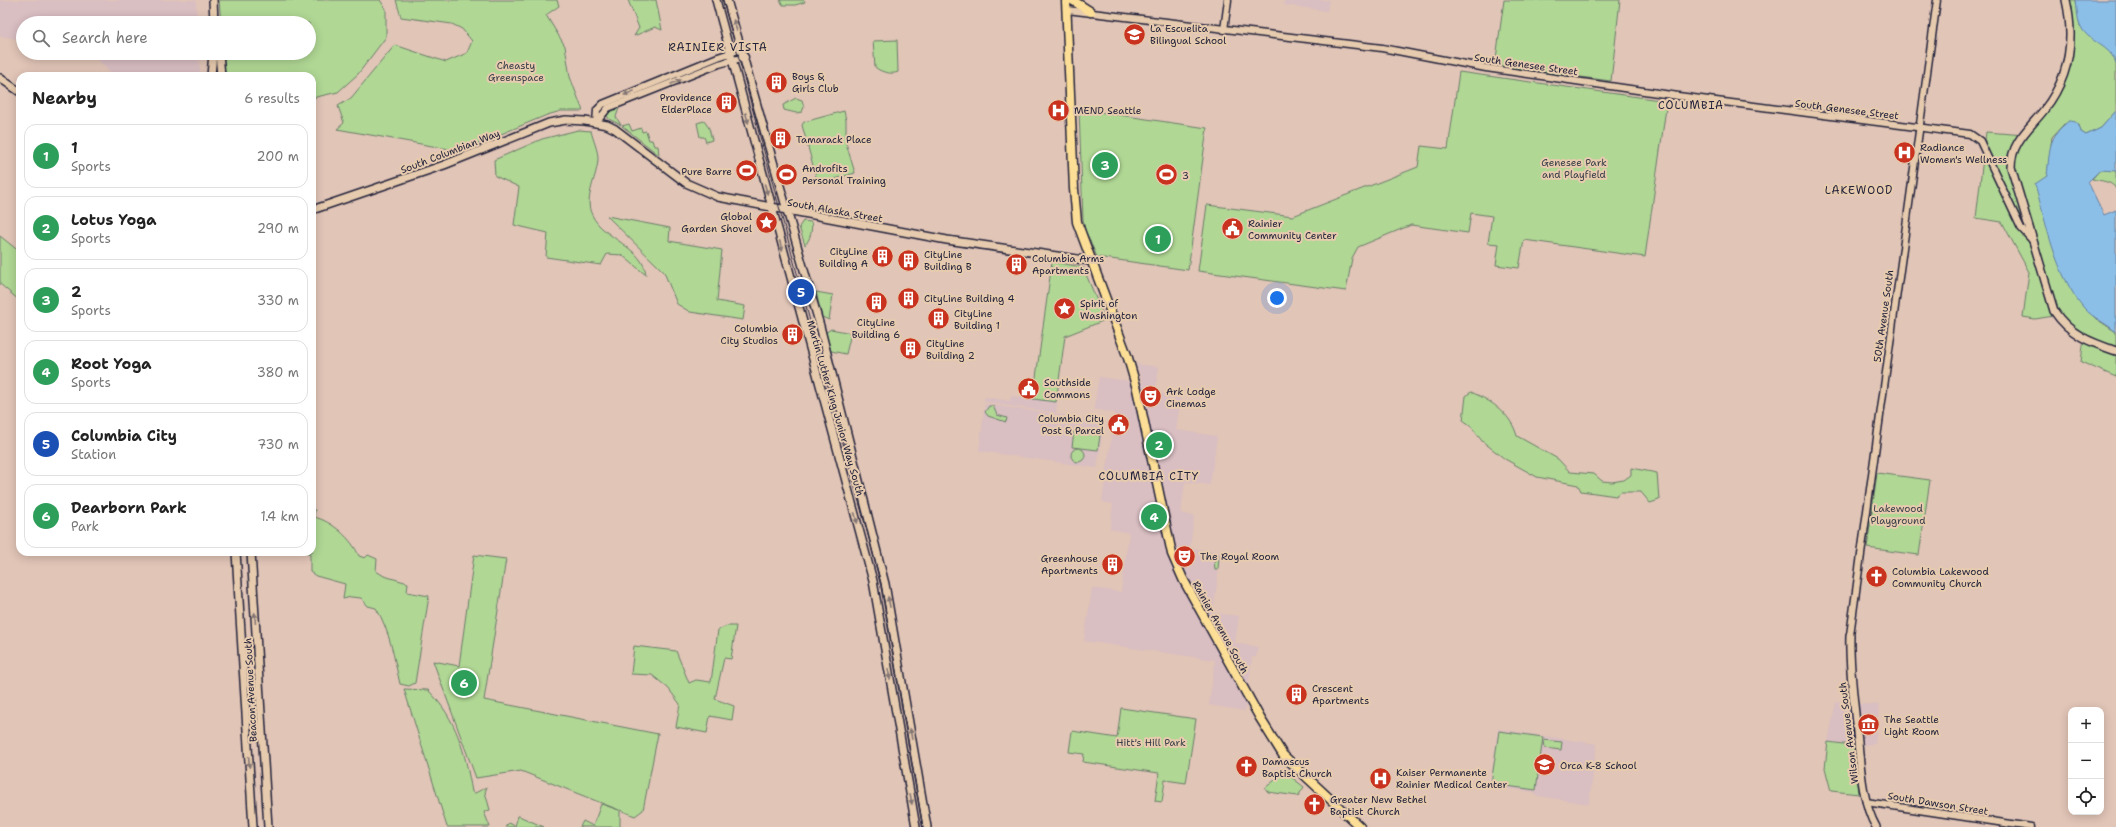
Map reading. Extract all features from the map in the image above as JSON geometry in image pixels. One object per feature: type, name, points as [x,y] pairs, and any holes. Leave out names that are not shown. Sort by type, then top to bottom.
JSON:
[{"type":"main road","points":[[213,0],[214,16]]},
{"type":"main road","name":"Martin Luther King Junior Way South","points":[[716,0],[813,364],[834,435],[873,581],[916,827]]},
{"type":"main road","name":"Martin Luther King Junior Way South","points":[[727,0],[745,57],[820,326],[886,590],[927,827]]},
{"type":"main road","name":"Rainier Avenue South","points":[[1066,0],[1074,189],[1078,229],[1123,346],[1137,389],[1168,543],[1180,573],[1260,718],[1283,755],[1360,827]]},
{"type":"main road","points":[[1072,0],[1090,12]]},
{"type":"main road","points":[[2066,0],[2071,23],[2071,44],[2064,77],[2044,110],[2016,143],[2012,153],[2013,175],[2050,301],[2060,319],[2080,337],[2116,351]]},
{"type":"main road","points":[[211,72],[212,60]]},
{"type":"main road","points":[[220,60],[221,72]]},
{"type":"main road","points":[[0,78],[16,89]]},
{"type":"main road","name":"South Columbian Way","points":[[316,209],[444,165],[549,123],[566,120],[596,122]]},
{"type":"main road","name":"South Alaska Street","points":[[596,122],[607,125],[623,134],[672,173],[698,190],[718,197],[788,212],[947,240],[1091,261]]},
{"type":"main road","name":"Beacon Avenue South","points":[[236,556],[253,827]]},
{"type":"main road","name":"Beacon Avenue South","points":[[251,556],[268,827]]},
{"type":"main road","name":"Wilson Avenue South","points":[[1850,635],[1854,696],[1866,802],[1870,817],[1876,827]]},
{"type":"street","points":[[1224,30],[1228,0]]},
{"type":"street","name":"50th Avenue South","points":[[1850,635],[1937,0]]},
{"type":"street","name":"South Genesee Street","points":[[1067,10],[1386,49],[1486,68],[1966,134],[1977,137],[1980,141],[2021,228],[2033,241]]},
{"type":"street","points":[[596,122],[597,110],[603,104],[731,57],[742,49]]},
{"type":"street","points":[[731,57],[745,57]]},
{"type":"street","name":"South Dawson Street","points":[[1866,802],[2031,827]]},
{"type":"shaded area","points":[[0,0],[196,0],[197,16],[16,16],[16,39],[0,36]]},
{"type":"shaded area","points":[[1284,0],[1329,0],[1327,11],[1284,5]]},
{"type":"shaded area","points":[[98,60],[199,60],[200,72],[110,72]]},
{"type":"shaded area","points":[[1136,364],[1159,367],[1155,393],[1181,396],[1176,430],[1217,436],[1210,485],[1185,482],[1181,513],[1194,516],[1190,548],[1221,552],[1213,613],[1239,616],[1235,643],[1258,647],[1256,657],[1252,657],[1245,711],[1209,705],[1215,660],[1084,641],[1092,588],[1121,592],[1129,533],[1110,529],[1113,504],[1102,502],[1115,413],[1094,409],[1099,377],[1143,383]]},
{"type":"shaded area","points":[[1043,378],[1054,402],[1057,402],[1056,413],[985,402],[984,400],[985,397],[1010,401],[1011,396],[1039,400]]},
{"type":"shaded area","points":[[985,404],[1104,421],[1097,468],[979,451]]},
{"type":"shaded area","points":[[1836,702],[1879,705],[1875,744],[1851,745],[1828,742]]},
{"type":"shaded area","name":"Orca K-8 School","points":[[1498,729],[1597,744],[1589,804],[1538,796],[1533,792],[1490,786]]},
{"type":"green space","points":[[219,0],[380,0],[386,9],[386,37],[358,74],[338,92],[316,97],[316,72],[225,72],[224,60],[316,60],[316,16],[220,16]]},
{"type":"green space","name":"Cheasty Greenspace","points":[[396,0],[557,0],[559,6],[546,15],[565,46],[570,77],[583,111],[561,111],[547,115],[460,151],[337,129],[344,123],[338,106],[351,98],[395,45],[446,62],[467,53],[472,41],[462,29],[452,24],[401,17]]},
{"type":"green space","points":[[628,0],[656,0],[662,30],[655,27],[634,36],[639,28]]},
{"type":"green space","points":[[780,0],[804,0],[805,2],[795,5],[783,5]]},
{"type":"green space","points":[[1504,0],[1620,0],[1611,81],[1495,66]]},
{"type":"green space","points":[[2068,0],[2076,0],[2080,26],[2114,55],[2116,64],[2116,111],[2101,128],[2086,135],[2081,132],[2079,125],[2064,124],[2052,137],[2047,176],[2083,306],[2095,318],[2116,332],[2116,377],[2081,362],[2084,337],[2060,315],[2035,319],[2023,317],[2029,272],[2002,222],[1976,218],[1986,132],[2025,135],[2067,73]]},
{"type":"green space","points":[[897,40],[898,72],[889,73],[877,69],[875,67],[873,41]]},
{"type":"green space","name":"Genesee Park and Playfield","points":[[1459,72],[1667,101],[1645,257],[1524,240],[1519,268],[1496,265],[1499,244],[1488,243],[1492,216],[1471,213],[1468,233],[1411,225],[1358,247],[1352,258],[1346,291],[1198,271],[1207,205],[1293,216],[1418,167],[1421,146],[1448,149]]},
{"type":"green space","points":[[796,98],[802,100],[804,107],[802,112],[796,113],[784,110],[783,105]]},
{"type":"green space","points":[[619,108],[616,117],[621,125],[609,119],[607,116],[609,112]]},
{"type":"green space","points":[[1079,109],[1207,128],[1188,270],[1097,257],[1085,230],[1083,219]]},
{"type":"green space","points":[[844,111],[846,120],[846,143],[855,173],[818,184],[802,125],[804,122]]},
{"type":"green space","points":[[704,121],[709,128],[712,140],[706,142],[704,137],[700,137],[697,123]]},
{"type":"green space","points":[[629,124],[632,131],[641,128],[642,132],[646,131],[649,140],[652,140],[654,146],[658,146],[659,155],[622,126]]},
{"type":"green space","points":[[578,130],[591,131],[598,155],[589,201],[592,215],[605,231],[638,257],[644,265],[646,275],[622,255],[607,254],[601,265],[546,257],[548,233],[514,225],[519,187],[495,176],[494,160],[542,139]]},
{"type":"green space","points":[[2106,169],[2116,171],[2116,189],[2112,184],[2092,179],[2099,171]]},
{"type":"green space","points":[[607,216],[670,228],[669,241],[722,250],[717,301],[745,306],[743,320],[690,312],[677,304],[664,272]]},
{"type":"green space","points":[[803,221],[811,222],[812,225],[810,237],[805,245],[799,227]]},
{"type":"green space","points":[[0,236],[16,249],[16,298],[0,284]]},
{"type":"green space","points":[[1052,262],[1083,267],[1105,320],[1065,336],[1056,402],[1033,399]]},
{"type":"green space","points":[[816,292],[833,295],[829,320],[822,317]]},
{"type":"green space","points":[[831,329],[851,333],[846,354],[831,351],[825,333]]},
{"type":"green space","points":[[1471,392],[1500,409],[1510,421],[1517,436],[1558,459],[1570,472],[1594,474],[1602,481],[1612,482],[1624,480],[1631,475],[1631,468],[1657,473],[1659,500],[1650,503],[1641,492],[1621,492],[1616,496],[1581,491],[1578,485],[1537,477],[1505,459],[1482,441],[1470,425],[1463,420],[1466,396]]},
{"type":"green space","points":[[989,406],[993,406],[997,415],[1007,418],[1006,422],[988,416],[985,412]]},
{"type":"green space","points":[[1074,431],[1100,435],[1098,450],[1072,447]]},
{"type":"green space","points":[[1078,448],[1083,450],[1085,455],[1083,460],[1078,462],[1073,460],[1071,455],[1073,450]]},
{"type":"green space","name":"Lakewood Playground","points":[[1877,473],[1930,480],[1919,555],[1867,548]]},
{"type":"green space","points":[[316,518],[328,522],[341,532],[352,543],[359,556],[365,558],[368,555],[377,559],[376,571],[384,576],[408,583],[407,592],[429,596],[415,683],[409,686],[400,684],[388,635],[376,608],[368,606],[361,598],[351,597],[343,599],[345,584],[316,576],[310,572],[310,556],[316,556]]},
{"type":"green space","points":[[1201,552],[1219,555],[1218,570],[1215,570],[1214,559],[1204,555]]},
{"type":"green space","points":[[474,555],[506,559],[484,700],[658,734],[643,810],[635,816],[620,810],[620,827],[580,827],[583,821],[593,826],[601,804],[619,810],[521,771],[476,778],[433,661],[459,666]]},
{"type":"green space","points":[[727,626],[736,626],[731,659],[724,658],[715,699],[734,706],[732,720],[710,716],[707,733],[676,727],[680,704],[668,688],[652,675],[631,674],[634,646],[676,651],[689,683],[696,680],[711,682],[718,630]]},
{"type":"green space","points":[[404,689],[428,690],[438,701],[453,724],[463,750],[472,792],[475,793],[487,787],[485,792],[490,810],[484,812],[490,827],[447,827]]},
{"type":"green space","name":"Hitt's Hill Park","points":[[1121,708],[1196,719],[1186,783],[1165,780],[1162,802],[1155,801],[1159,773],[1083,762],[1084,754],[1069,752],[1072,731],[1117,738]]},
{"type":"green space","points":[[1499,731],[1543,737],[1536,790],[1491,784]]},
{"type":"green space","points":[[1544,740],[1562,742],[1561,750],[1545,748]]},
{"type":"green space","points":[[1828,742],[1851,745],[1854,747],[1859,794],[1831,791],[1825,768]]},
{"type":"green space","points":[[1285,772],[1304,787],[1298,796],[1268,792],[1265,788]]},
{"type":"green space","points":[[518,816],[544,827],[505,827],[509,823],[515,826]]},
{"type":"water","points":[[2076,0],[2116,0],[2116,64],[2109,52],[2083,31],[2078,19]]},
{"type":"water","points":[[2116,111],[2116,171],[2100,170],[2088,182],[2104,215],[2116,210],[2116,332],[2091,315],[2074,295],[2053,249],[2035,184],[2047,176],[2051,145],[2053,139],[2062,127],[2069,121],[2076,122],[2081,132],[2086,135],[2101,128]]},
{"type":"tram line","points":[[723,0],[881,583],[923,827]]},
{"type":"place","name":"La Escuelita Bilingual School","points":[[1134,34]]},
{"type":"place","name":"Boys & Girls Club","points":[[776,82]]},
{"type":"place","name":"Providence ElderPlace","points":[[727,103]]},
{"type":"place","name":"MEND Seattle","points":[[1058,110]]},
{"type":"place","name":"Tamarack Place","points":[[781,139]]},
{"type":"place","name":"Radiance Women's Wellness","points":[[1904,153]]},
{"type":"place","name":"2","points":[[1105,165]]},
{"type":"place","name":"Pure Barre","points":[[747,171]]},
{"type":"place","name":"Androfits Personal Training","points":[[787,174]]},
{"type":"place","name":"3","points":[[1167,175]]},
{"type":"place","name":"Global Garden Shovel","points":[[767,222]]},
{"type":"place","name":"Rainier Community Center","points":[[1233,229]]},
{"type":"place","name":"1","points":[[1158,239]]},
{"type":"place","name":"CityLine Building A","points":[[883,257]]},
{"type":"place","name":"CityLine Building B","points":[[908,260]]},
{"type":"place","name":"Columbia Arms Apartments","points":[[1017,264]]},
{"type":"place","name":"Columbia City","points":[[801,292]]},
{"type":"place","name":"CityLine Building 4","points":[[909,298]]},
{"type":"place","name":"CityLine Building 6","points":[[876,302]]},
{"type":"place","name":"Spirit of Washington","points":[[1065,309]]},
{"type":"place","name":"CityLine Building 1","points":[[939,319]]},
{"type":"place","name":"Columbia City Studios","points":[[793,334]]},
{"type":"place","name":"CityLine Building 2","points":[[910,349]]},
{"type":"place","name":"Southside Commons","points":[[1028,388]]},
{"type":"place","name":"Ark Lodge Cinemas","points":[[1150,397]]},
{"type":"place","name":"Columbia City Post & Parcel","points":[[1119,424]]},
{"type":"place","name":"Lotus Yoga","points":[[1159,445]]},
{"type":"place","name":"Root Yoga","points":[[1154,517]]},
{"type":"place","name":"The Royal Room","points":[[1185,556]]},
{"type":"place","name":"Greenhouse Apartments","points":[[1113,564]]},
{"type":"place","name":"Columbia Lakewood Community Church","points":[[1877,577]]},
{"type":"place","name":"Dearborn Park","points":[[464,683]]},
{"type":"place","name":"Crescent Apartments","points":[[1297,694]]},
{"type":"place","name":"The Seattle Light Room","points":[[1868,725]]},
{"type":"place","name":"Orca K-8 School","points":[[1544,765]]},
{"type":"place","name":"Damascus Baptist Church","points":[[1246,767]]},
{"type":"place","name":"Kaiser Permanente Rainier Medical Center","points":[[1381,778]]},
{"type":"place","name":"Greater New Bethel Baptist Church","points":[[1315,805]]},
{"type":"district","name":"RAINIER VISTA","points":[[718,47]]},
{"type":"district","name":"COLUMBIA","points":[[1691,105]]},
{"type":"district","name":"LAKEWOOD","points":[[1859,190]]},
{"type":"district","name":"COLUMBIA CITY","points":[[1149,476]]}]
